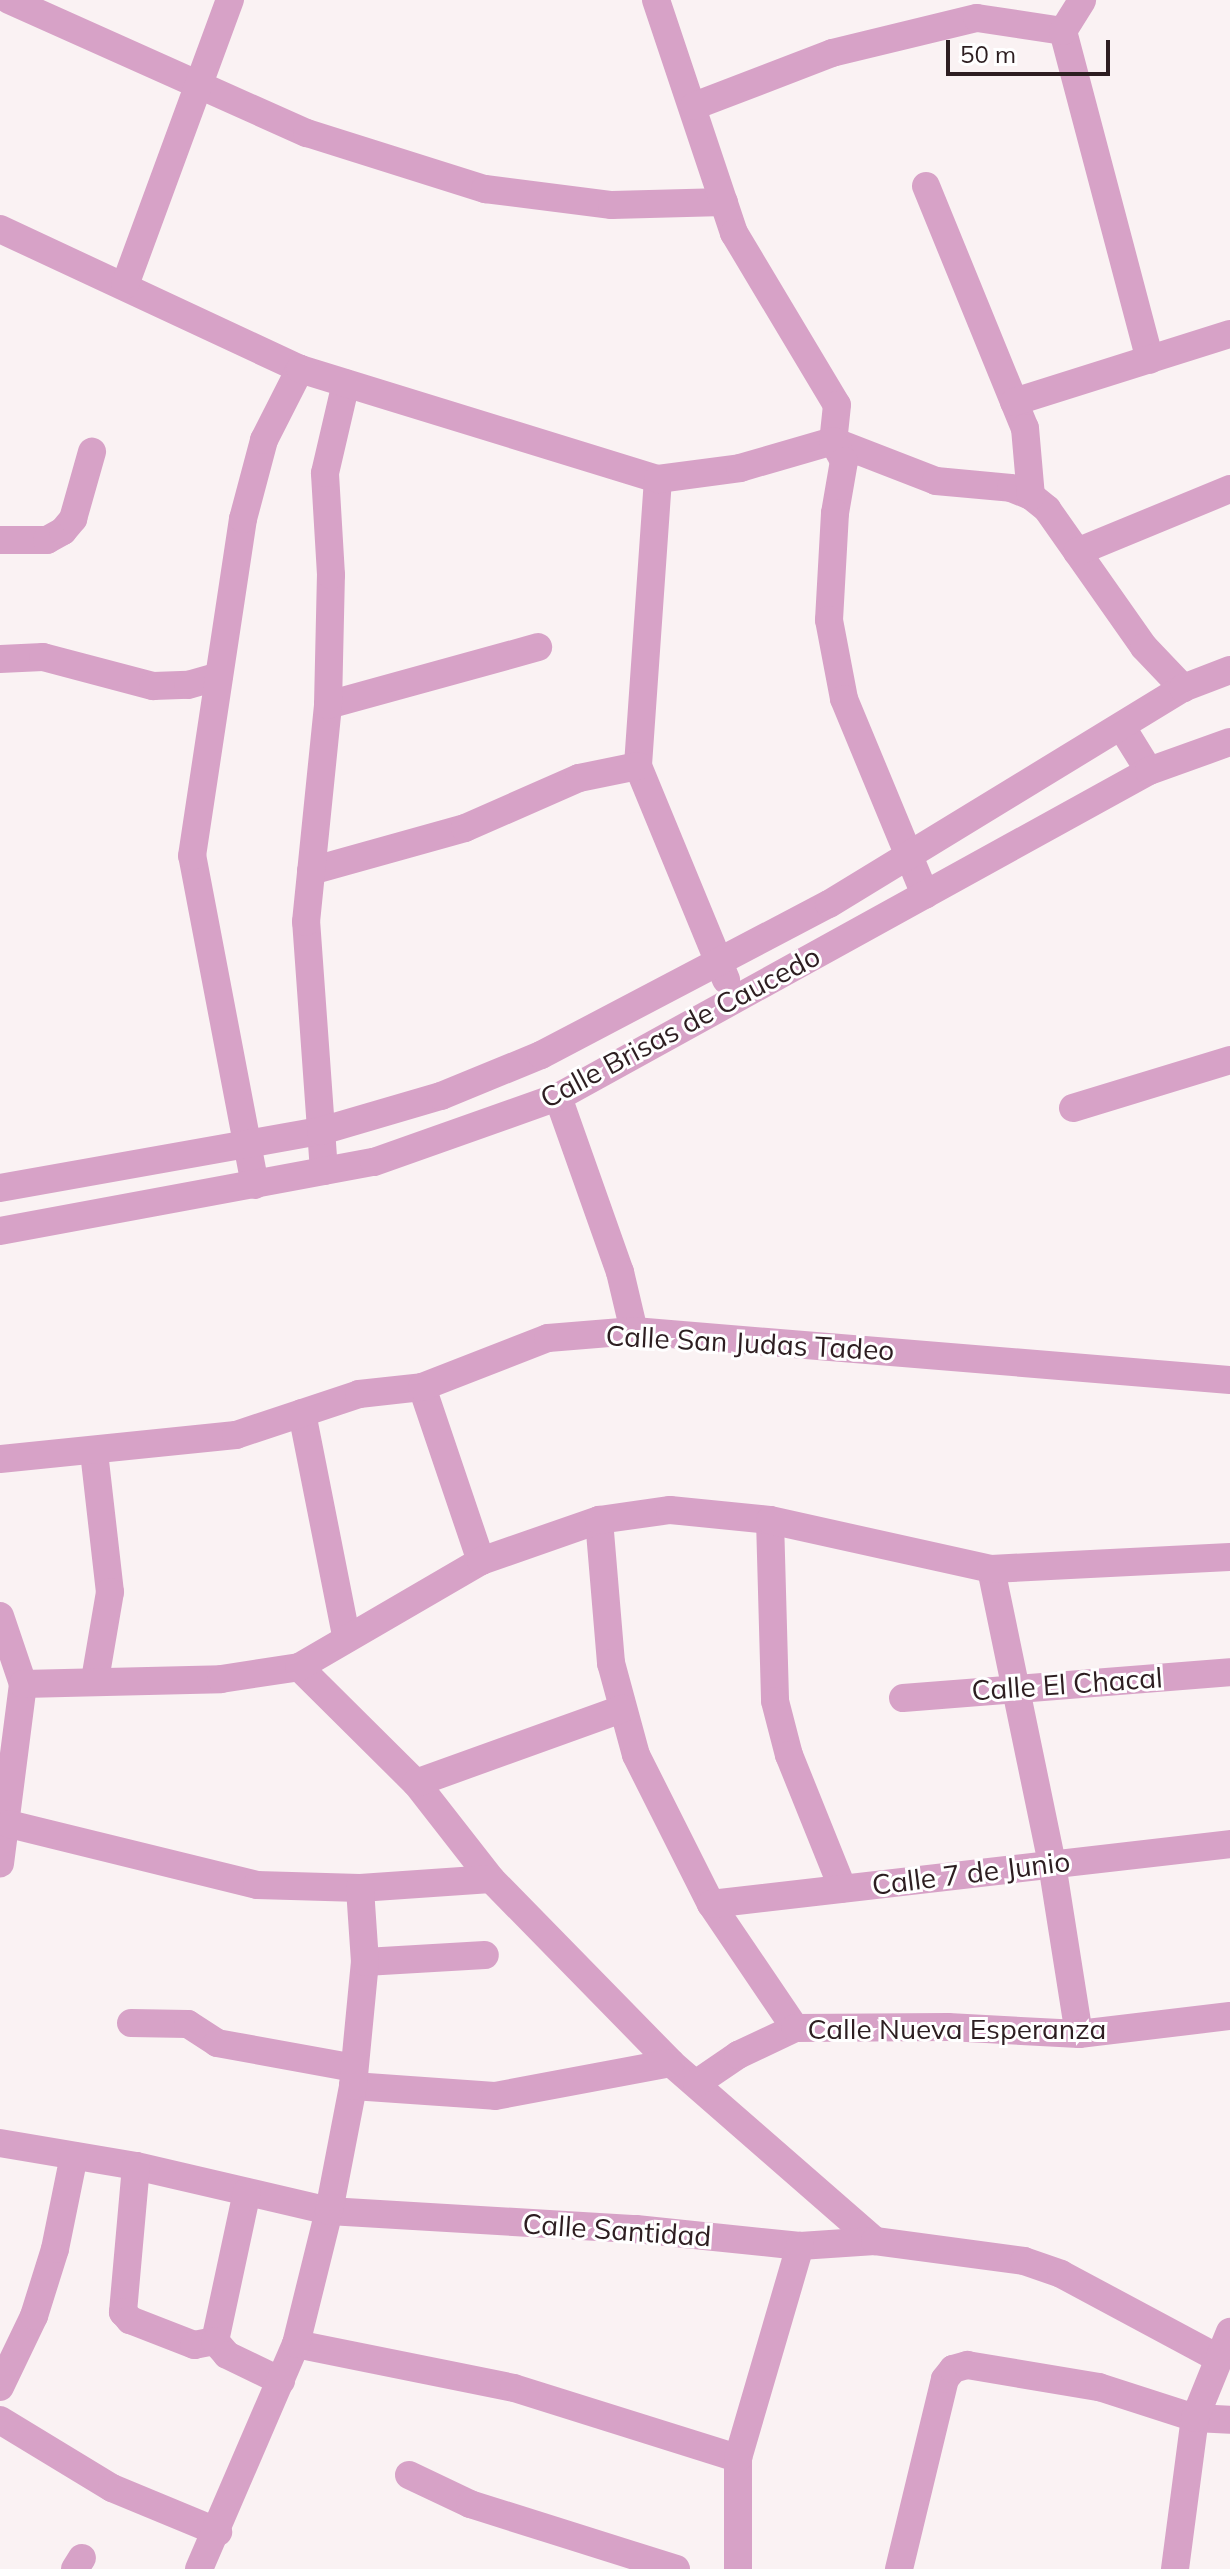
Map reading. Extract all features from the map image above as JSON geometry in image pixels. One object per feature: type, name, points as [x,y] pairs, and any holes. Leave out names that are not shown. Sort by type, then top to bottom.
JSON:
[{"type":"street","points":[[9,0],[200,90],[307,133],[485,189],[612,205],[724,202]]},
{"type":"street","points":[[125,285],[200,90],[230,0]]},
{"type":"street","points":[[656,0],[734,233],[837,405],[833,441],[844,461],[835,513],[829,620],[844,699],[925,895]]},
{"type":"street","points":[[1082,0],[1063,31],[1150,360]]},
{"type":"street","points":[[694,106],[832,53],[977,18],[1063,31]]},
{"type":"street","points":[[926,186],[1025,428],[1031,496]]},
{"type":"street","points":[[0,229],[300,369],[658,479],[740,468],[833,441],[936,481],[1011,488],[1031,496],[1077,552],[1144,647],[1183,688]]},
{"type":"street","points":[[1014,402],[1230,334]]},
{"type":"street","points":[[255,1185],[192,856],[243,519],[264,440],[300,369]]},
{"type":"street","points":[[324,1171],[306,922],[328,705],[331,575],[325,473],[346,383]]},
{"type":"street","points":[[0,540],[47,540],[63,531],[73,519],[92,452]]},
{"type":"street","points":[[658,479],[638,766],[734,998]]},
{"type":"street","points":[[1077,552],[1230,489]]},
{"type":"street","points":[[328,705],[538,647]]},
{"type":"street","points":[[0,659],[43,657],[153,686],[188,685],[219,676]]},
{"type":"street","points":[[0,1188],[321,1131],[441,1096],[551,1051],[720,964],[1123,729],[1183,688],[1230,670]]},
{"type":"street","points":[[1123,729],[1149,771]]},
{"type":"street","name":"Calle Brisas de Caucedo","points":[[0,1231],[374,1162],[562,1094],[1149,771],[1230,742]]},
{"type":"street","points":[[311,871],[465,828],[579,778],[638,766]]},
{"type":"street","points":[[551,1051],[620,1272],[634,1331]]},
{"type":"street","points":[[1073,1108],[1230,1060]]},
{"type":"street","name":"Calle San Judas Tadeo","points":[[0,1459],[94,1452],[236,1435],[359,1394],[422,1387],[548,1338],[634,1331],[1230,1380]]},
{"type":"street","points":[[422,1387],[481,1561]]},
{"type":"street","points":[[302,1413],[346,1636]]},
{"type":"street","points":[[94,1452],[110,1592],[95,1680]]},
{"type":"street","points":[[23,1684],[221,1679],[299,1667],[346,1636],[481,1561],[599,1520],[670,1510],[770,1520],[991,1569],[1230,1557]]},
{"type":"street","points":[[599,1520],[611,1663],[636,1755],[711,1904],[795,2028]]},
{"type":"street","points":[[770,1520],[775,1701],[789,1755],[843,1889]]},
{"type":"street","points":[[991,1569],[1052,1864],[1079,2034]]},
{"type":"street","points":[[0,1616],[23,1684],[0,1864]]},
{"type":"street","points":[[299,1667],[416,1783],[491,1879],[671,2063],[875,2241]]},
{"type":"street","name":"Calle El Chacal","points":[[903,1698],[1230,1672]]},
{"type":"street","points":[[416,1783],[622,1709]]},
{"type":"street","points":[[6,1816],[257,1885],[360,1888],[491,1879]]},
{"type":"street","name":"Calle 7 de Junio","points":[[711,1904],[1230,1844]]},
{"type":"street","points":[[199,2569],[218,2532],[296,2344],[329,2211],[354,2077],[365,1962],[360,1888]]},
{"type":"street","points":[[365,1962],[485,1955]]},
{"type":"street","name":"Calle Nueva Esperanza","points":[[697,2083],[738,2055],[795,2028],[948,2027],[1079,2034],[1230,2016]]},
{"type":"street","points":[[131,2023],[188,2024],[217,2043],[354,2077],[495,2096],[671,2063]]},
{"type":"street","name":"Calle Santidad","points":[[0,2143],[136,2166],[329,2211],[636,2229],[800,2246],[875,2241],[1024,2261],[1061,2274],[1216,2357]]},
{"type":"street","points":[[0,2387],[34,2316],[55,2249],[74,2156]]},
{"type":"street","points":[[136,2166],[123,2312],[130,2320],[194,2345],[215,2341]]},
{"type":"street","points":[[215,2341],[247,2192]]},
{"type":"street","points":[[738,2569],[738,2458],[800,2246]]},
{"type":"street","points":[[1175,2569],[1195,2418],[1216,2357],[1230,2332]]},
{"type":"street","points":[[215,2341],[227,2355],[281,2381]]},
{"type":"street","points":[[296,2344],[514,2388],[738,2458]]},
{"type":"street","points":[[899,2569],[945,2379],[953,2369],[967,2365],[1099,2387],[1195,2418],[1230,2420]]},
{"type":"street","points":[[0,2420],[112,2488],[218,2532]]},
{"type":"street","points":[[409,2475],[470,2504],[676,2569]]}]
